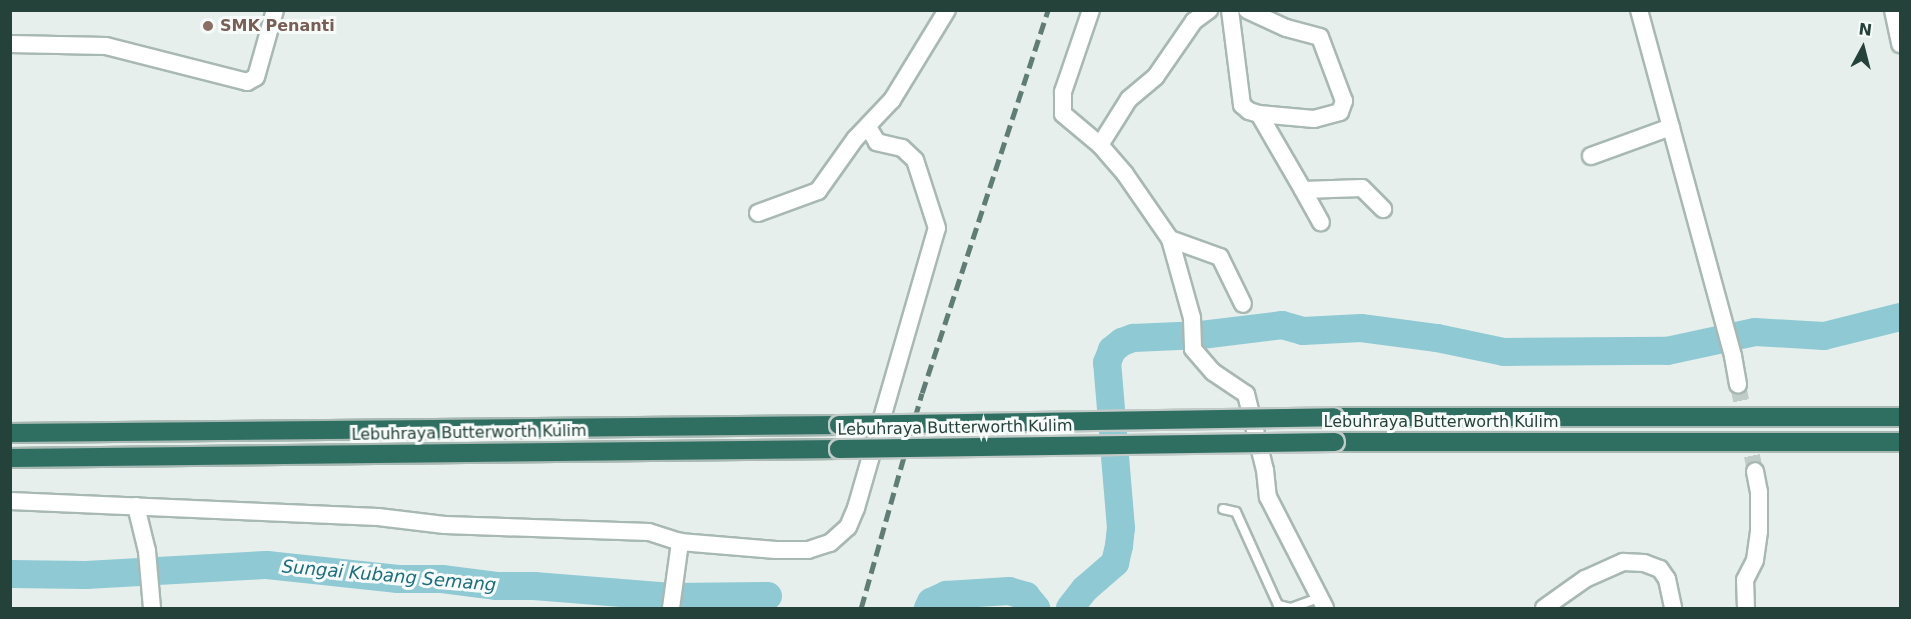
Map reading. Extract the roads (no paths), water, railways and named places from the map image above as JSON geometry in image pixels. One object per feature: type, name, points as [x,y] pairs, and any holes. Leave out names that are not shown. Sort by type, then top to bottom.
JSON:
[{"type":"highway","name":"Lebuhraya Butterworth Kulim","points":[[10,433],[1334,417],[1900,417]]},
{"type":"highway","name":"Lebuhraya Butterworth Kulim","points":[[10,458],[1335,442],[1900,442]]},
{"type":"street","points":[[10,44],[106,46],[246,82],[256,77],[275,10]]},
{"type":"street","points":[[758,213],[818,191],[855,139],[892,100],[947,10]]},
{"type":"street","points":[[1091,10],[1063,92],[1063,114],[1100,145],[1125,174],[1170,239],[1192,326],[1192,349],[1213,372],[1246,394],[1266,470],[1269,497],[1321,603]]},
{"type":"street","points":[[1100,145],[1129,99],[1156,76],[1194,21],[1209,10]]},
{"type":"street","points":[[1230,10],[1242,105],[1248,111],[1314,119],[1340,112],[1344,101],[1320,37],[1286,28],[1247,10]]},
{"type":"street","points":[[1639,10],[1733,356],[1738,385]]},
{"type":"street","points":[[1893,10],[1900,44]]},
{"type":"street","points":[[1259,114],[1322,222]]},
{"type":"street","points":[[10,501],[378,517],[445,525],[649,532],[680,542],[713,546],[808,550],[830,543],[848,527],[856,508],[937,228],[915,160],[902,148],[877,142],[868,127]]},
{"type":"street","points":[[1591,156],[1671,127]]},
{"type":"street","points":[[1303,190],[1362,188],[1383,209]]},
{"type":"street","points":[[1170,239],[1220,257],[1244,304]]},
{"type":"street","points":[[1746,609],[1745,580],[1755,560],[1759,531],[1759,492],[1755,471]]},
{"type":"street","points":[[136,506],[147,551],[152,609]]},
{"type":"street","points":[[671,609],[680,542]]},
{"type":"street","points":[[1544,609],[1586,579],[1623,562],[1644,563],[1660,569],[1667,579],[1673,609]]},
{"type":"lane","points":[[1222,509],[1236,512],[1278,605],[1291,608],[1321,603]]},
{"type":"waterway","name":"Sungai Kubang Semang","points":[[1070,608],[1085,589],[1115,563],[1119,546],[1121,528],[1107,363],[1112,350],[1122,342],[1133,338],[1201,335],[1282,325],[1303,331],[1361,328],[1437,338],[1504,352],[1667,351],[1755,332],[1824,336],[1900,317]]},
{"type":"waterway","name":"Sungai Kubang Semang","points":[[10,574],[86,575],[267,565],[398,579],[442,579],[497,586],[534,586],[672,597],[768,596]]},
{"type":"waterway","name":"Sungai Kubang Semang","points":[[928,608],[931,602],[946,595],[1009,591],[1026,596],[1036,608]]},
{"type":"tunnel","points":[[1738,385],[1755,471]]},
{"type":"railway","points":[[861,608],[922,393],[1048,10]]},
{"type":"place","name":"SMK Penanti","points":[[208,26]]}]
